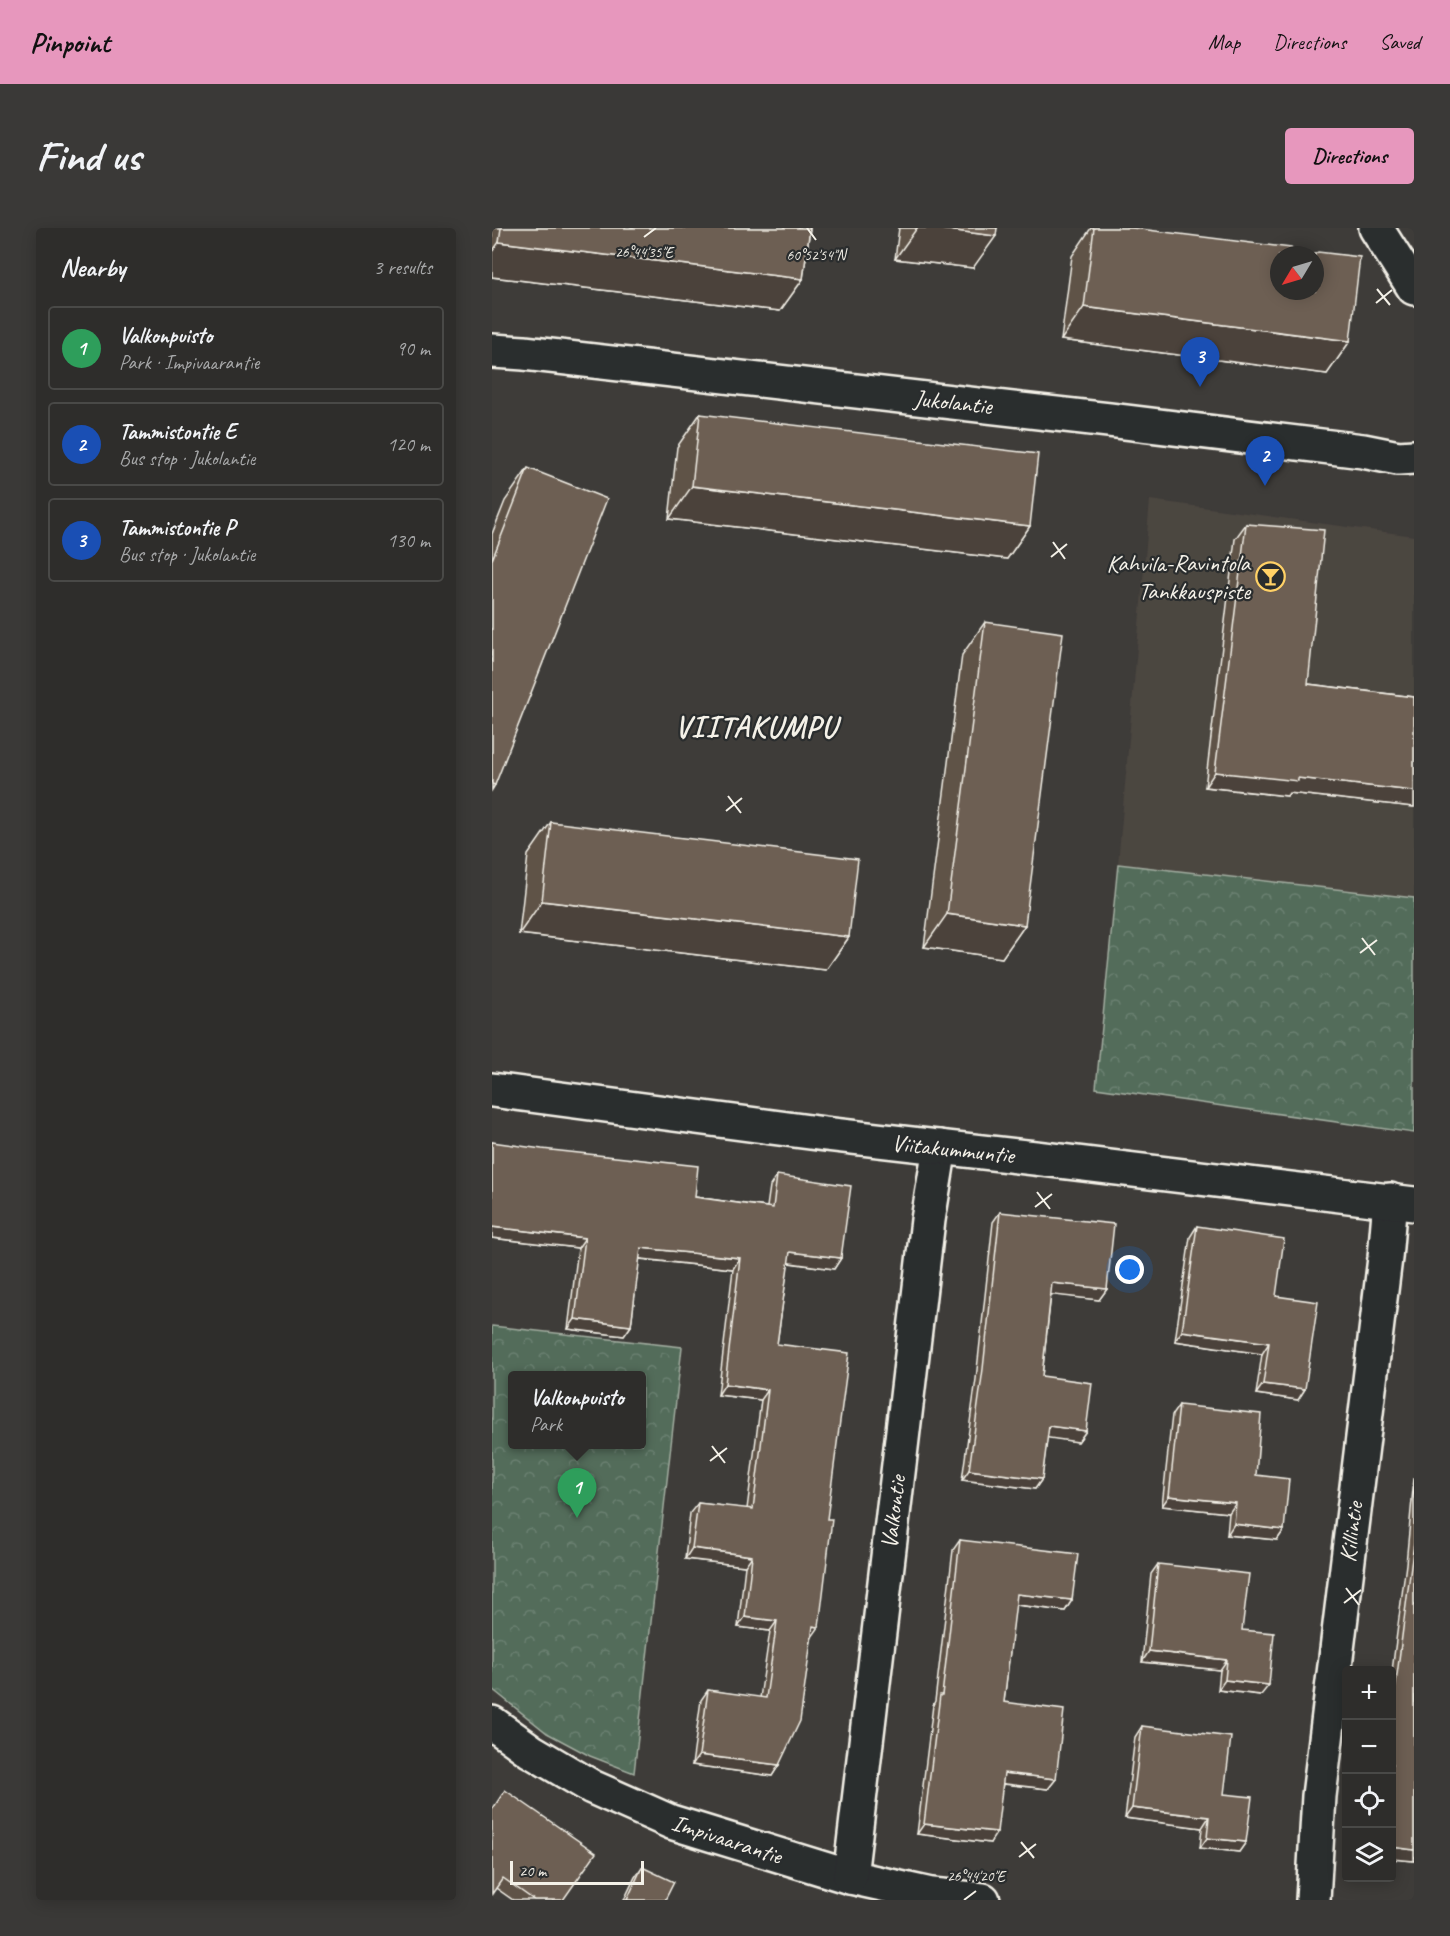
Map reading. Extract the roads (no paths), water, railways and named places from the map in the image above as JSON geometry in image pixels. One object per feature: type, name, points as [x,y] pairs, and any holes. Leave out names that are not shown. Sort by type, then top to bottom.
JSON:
[{"type":"street","points":[[1376,228],[1414,288]]},
{"type":"street","name":"Jukolantie","points":[[492,351],[1109,420],[1363,451],[1398,458],[1414,457]]},
{"type":"street","name":"Viitakummuntie","points":[[492,1090],[825,1134],[1402,1202]]},
{"type":"street","name":"Valkontie","points":[[850,1877],[928,1220],[940,1147]]},
{"type":"street","name":"Killintie","points":[[1313,1900],[1319,1796],[1383,1270],[1402,1202]]},
{"type":"street","name":"Impivaarantie","points":[[492,1723],[531,1751],[592,1787],[671,1822],[850,1877],[932,1895],[983,1900]]},
{"type":"place","name":"Tammistontie P","points":[[1200,387]]},
{"type":"place","name":"Tammistontie E","points":[[1265,486]]},
{"type":"place","name":"Kahvila-Ravintola Tankkauspiste","points":[[1271,577]]},
{"type":"place","name":"Valkonpuisto","points":[[577,1518]]},
{"type":"district","name":"VIITAKUMPU","points":[[756,727]]}]
